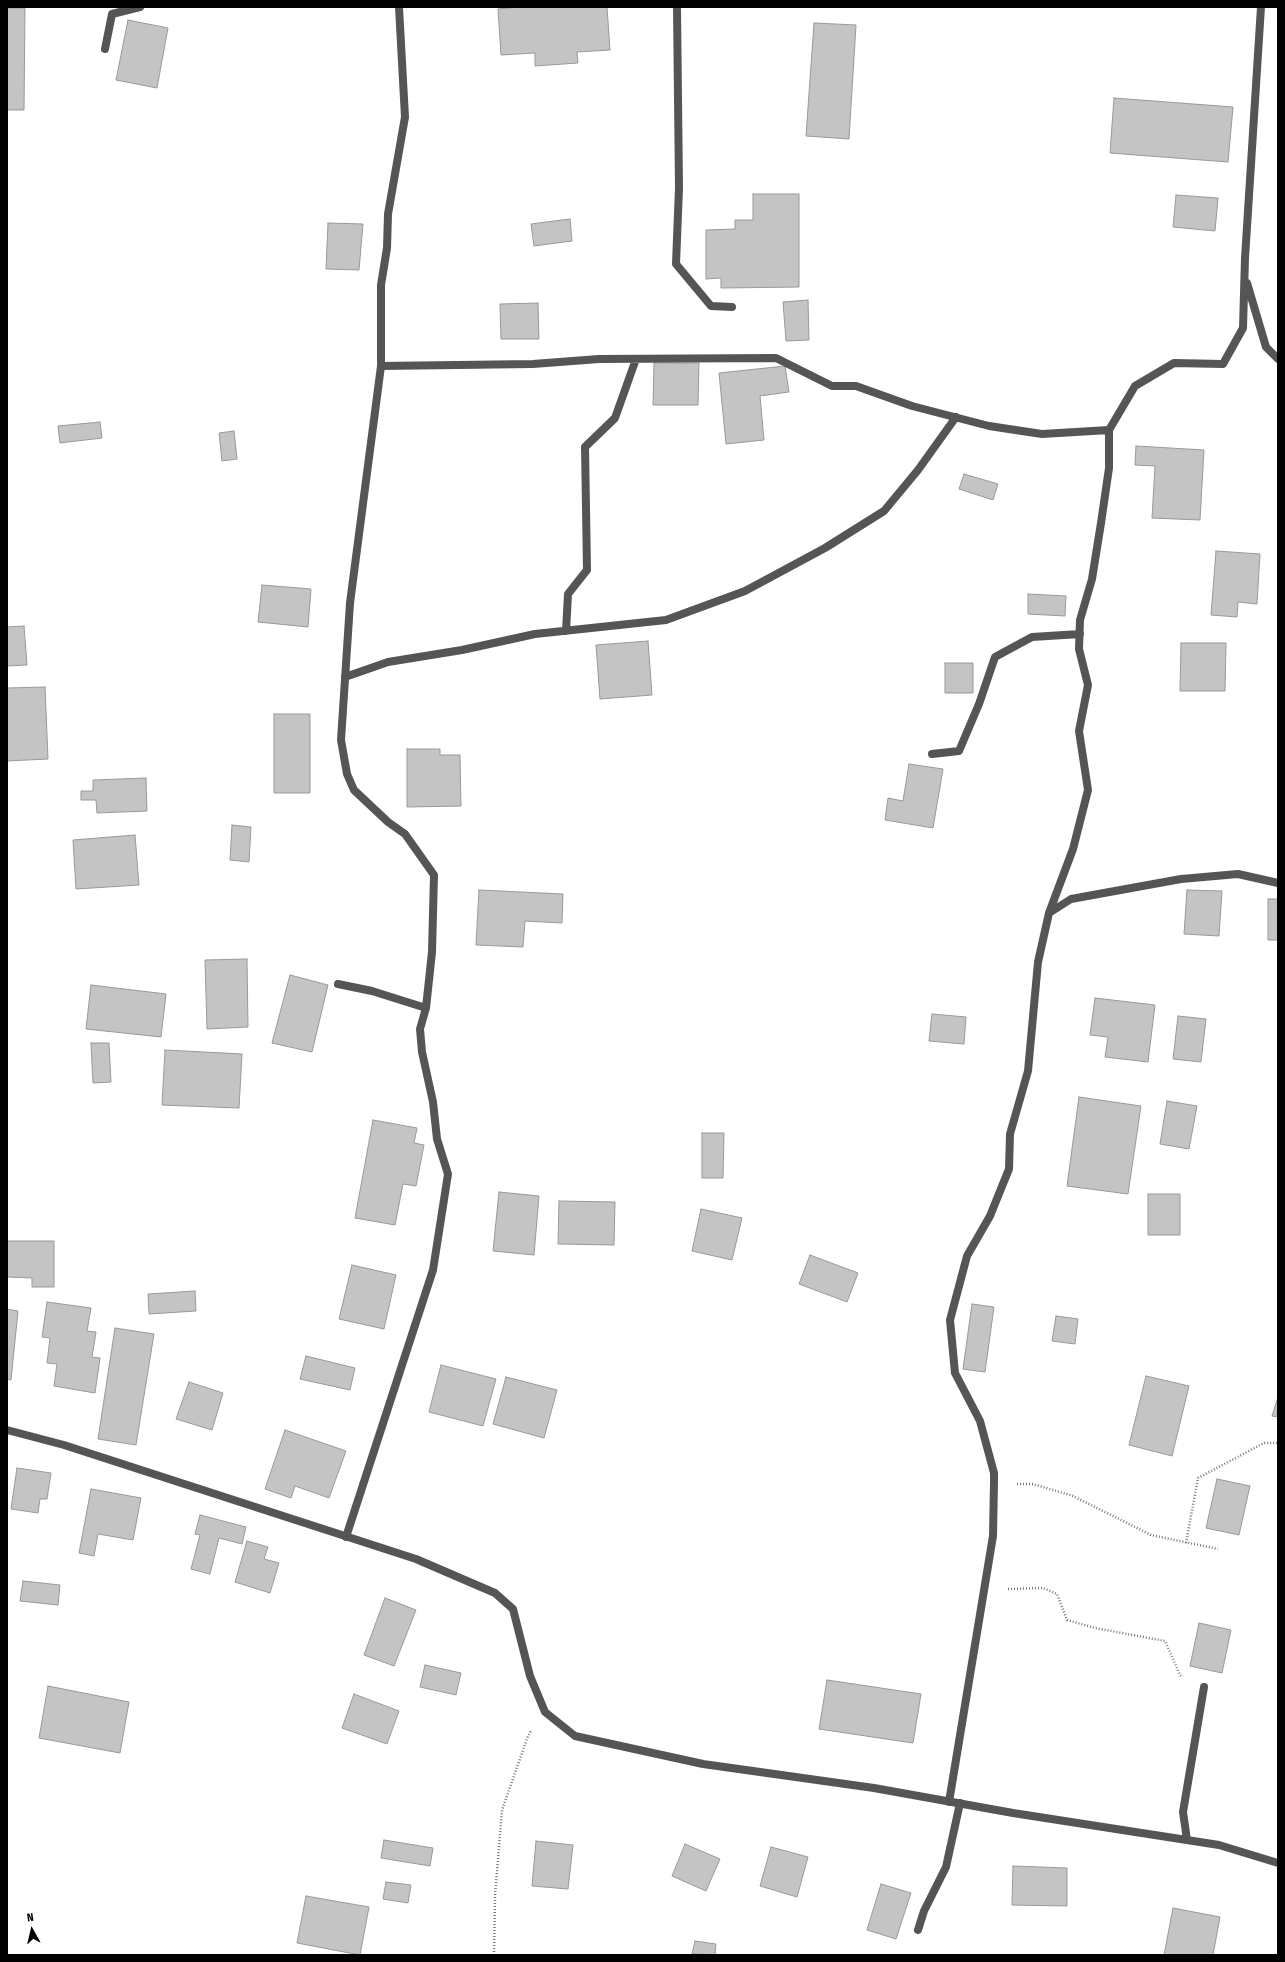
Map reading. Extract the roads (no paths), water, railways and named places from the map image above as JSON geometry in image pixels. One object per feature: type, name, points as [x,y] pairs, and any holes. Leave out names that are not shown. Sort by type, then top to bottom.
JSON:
[{"type":"street","points":[[105,49],[112,14],[140,7]]},
{"type":"street","points":[[346,1537],[433,1270],[445,1204],[448,1174],[437,1139],[433,1102],[422,1052],[420,1029],[426,1008],[432,952],[434,875],[406,834],[388,822],[354,790],[347,774],[341,740],[350,603],[381,366],[382,285],[387,248],[388,214],[405,118],[399,7]]},
{"type":"street","points":[[677,7],[679,188],[676,264],[711,306],[732,307]]},
{"type":"street","points":[[949,1802],[993,1536],[994,1482],[994,1473],[980,1421],[955,1373],[950,1320],[967,1256],[990,1216],[1009,1169],[1010,1134],[1028,1071],[1038,962],[1049,912],[1073,850],[1088,790],[1079,731],[1088,686],[1079,649],[1080,620],[1092,579],[1101,523],[1109,468],[1109,430],[1135,386],[1174,363],[1223,364],[1244,328],[1245,276],[1261,7]]},
{"type":"street","points":[[1245,276],[1266,347],[1278,359]]},
{"type":"street","points":[[381,366],[533,364],[636,359],[776,358],[832,386],[856,386],[912,406],[989,426],[1042,434],[1109,430]]},
{"type":"street","points":[[566,631],[568,594],[588,570],[585,447],[615,418],[636,359]]},
{"type":"street","points":[[345,677],[388,662],[462,650],[535,634],[666,620],[745,591],[825,548],[884,511],[918,470],[956,418]]},
{"type":"street","points":[[932,754],[959,750],[979,704],[995,657],[1032,637],[1080,634]]},
{"type":"street","points":[[1049,912],[1071,899],[1181,879],[1238,874],[1278,883]]},
{"type":"street","points":[[338,984],[372,991],[426,1008]]},
{"type":"street","points":[[7,1430],[64,1445],[416,1559],[495,1593],[513,1609],[530,1676],[545,1712],[575,1736],[703,1764],[874,1788],[949,1802],[1219,1845],[1278,1863]]},
{"type":"street","points":[[1187,1840],[1183,1812],[1204,1687]]},
{"type":"street","points":[[918,1930],[924,1911],[946,1867],[960,1803]]}]
